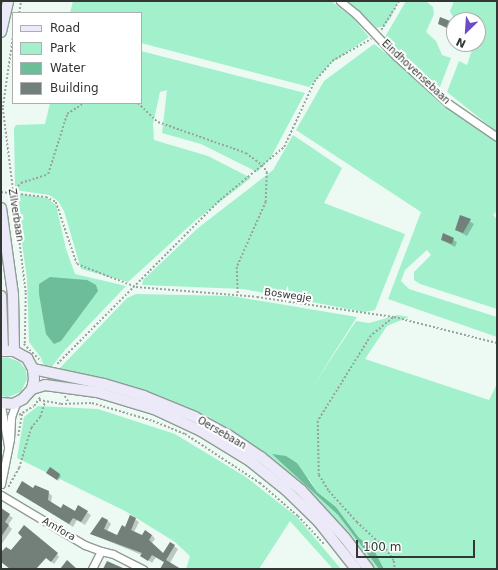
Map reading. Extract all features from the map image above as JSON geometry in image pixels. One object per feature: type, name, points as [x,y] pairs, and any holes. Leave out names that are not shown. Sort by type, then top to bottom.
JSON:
[{"type":"main road","points":[[1,32],[8,1]]},
{"type":"main road","name":"Zilverbaan","points":[[1,208],[13,295],[14,351]]},
{"type":"main road","points":[[1,296],[2,351],[14,351],[26,358],[33,369],[32,389],[16,403],[1,404]]},
{"type":"main road","name":"Oersebaan","points":[[33,369],[44,373],[88,380],[144,396],[195,417],[228,435],[262,457],[302,490],[345,538],[368,569]]},
{"type":"main road","name":"Oersebaan","points":[[32,389],[45,385],[115,396],[154,409],[201,431],[250,461],[286,490],[318,521],[356,569]]},
{"type":"street","name":"Eindhovensebaan","points":[[340,1],[397,57],[449,104],[497,137]]},
{"type":"street","points":[[1,484],[8,446],[11,417],[16,403]]},
{"type":"street","points":[[1,404],[8,446]]},
{"type":"street","name":"Amfora","points":[[3,494],[81,542],[101,551],[113,554],[143,569]]},
{"type":"street","points":[[92,569],[101,551]]},
{"type":"path","points":[[18,12],[21,1]]},
{"type":"path","points":[[44,373],[56,366],[136,287],[220,200],[284,147],[318,76],[332,61],[377,36],[399,1]]},
{"type":"path","name":"Zilverbaan","points":[[12,45],[3,108],[12,193],[26,293],[25,344]]},
{"type":"path","points":[[1,192],[12,193],[21,183],[48,174],[67,114],[82,104]]},
{"type":"path","points":[[139,104],[158,122],[246,153],[262,165],[267,172],[266,202],[237,267],[238,296]]},
{"type":"path","name":"Boswegje","points":[[12,193],[46,196],[56,202],[77,264],[136,287],[238,296],[394,317],[497,343]]},
{"type":"path","points":[[394,317],[371,336],[318,422],[319,475],[329,491],[357,522],[386,549],[394,561],[395,569]]},
{"type":"path","name":"Oersebaan","points":[[22,414],[39,400],[61,404],[92,403],[153,421],[184,434],[260,482],[298,516],[328,549]]},
{"type":"path","points":[[3,494],[20,468],[31,428],[40,417],[45,402]]},
{"type":"green space","points":[[73,1],[331,1],[353,18],[369,37],[330,64],[309,87],[142,43],[142,12],[70,12]]},
{"type":"green space","points":[[348,1],[399,1],[390,19],[384,26],[377,28]]},
{"type":"green space","points":[[406,1],[426,1],[433,7],[434,14],[426,32],[436,41],[442,55],[451,58],[440,87],[404,58],[385,37]]},
{"type":"green space","points":[[454,1],[497,1],[497,132],[447,92],[459,61],[467,65],[471,52],[486,52],[486,12],[450,11]]},
{"type":"green space","points":[[374,44],[459,109],[497,142],[497,211],[493,215],[497,219],[497,309],[420,284],[414,280],[414,272],[431,255],[427,250],[405,270],[401,281],[409,289],[497,317],[497,337],[388,299],[421,212],[296,130],[324,81]]},
{"type":"green space","points":[[142,51],[305,93],[270,159],[257,172],[201,144],[162,133],[167,90],[160,92],[153,124],[154,140],[208,156],[251,178],[196,220],[128,282],[81,269],[64,211],[58,201],[49,195],[15,190],[14,128],[16,125],[45,124],[50,104],[142,104]]},
{"type":"green space","points":[[293,135],[342,168],[324,203],[405,234],[375,310],[364,312],[243,289],[142,285],[143,280],[198,228],[273,170]]},
{"type":"green space","points":[[15,193],[47,198],[56,205],[66,249],[75,274],[126,286],[64,351],[47,373],[41,358],[29,342],[27,279]]},
{"type":"green space","points":[[136,294],[231,296],[357,317],[311,389],[356,321],[369,323],[398,315],[409,317],[387,326],[365,359],[489,400],[497,384],[497,569],[384,569],[373,548],[359,538],[336,507],[317,492],[309,479],[273,454],[338,515],[379,569],[370,569],[353,541],[317,499],[268,455],[209,417],[165,398],[58,370],[127,298]]},
{"type":"green space","points":[[7,357],[20,362],[26,370],[27,379],[21,392],[8,397],[1,396],[1,358]]},
{"type":"green space","points":[[38,406],[98,409],[175,434],[246,477],[297,517],[341,569],[333,569],[290,521],[259,569],[186,569],[190,556],[175,542],[125,511],[17,458],[24,417]]},
{"type":"water","points":[[50,277],[87,280],[96,285],[98,291],[61,341],[54,344],[46,334],[39,294],[39,284]]},
{"type":"water","points":[[272,454],[286,456],[297,463],[317,492],[336,507],[359,538],[373,548],[384,569],[379,569],[338,515]]},
{"type":"building","points":[[440,17],[446,19],[446,27],[438,24]]},
{"type":"building","points":[[460,215],[471,219],[463,233],[455,230]]},
{"type":"building","points":[[443,233],[454,238],[452,244],[441,240]]},
{"type":"building","points":[[50,467],[60,474],[57,480],[46,473]]},
{"type":"building","points":[[22,481],[33,488],[35,485],[49,491],[48,500],[61,508],[63,504],[75,511],[78,505],[88,511],[81,522],[73,518],[69,524],[16,492]]},
{"type":"building","points":[[1,508],[10,514],[5,522],[9,525],[1,537]]},
{"type":"building","points":[[130,515],[136,518],[131,530],[142,535],[145,530],[152,535],[149,540],[163,553],[170,542],[175,545],[166,560],[181,569],[160,569],[164,562],[152,555],[148,561],[140,556],[142,553],[90,534],[102,517],[108,520],[104,529],[117,535],[122,525],[125,527]]},
{"type":"building","points":[[24,525],[58,553],[51,562],[46,558],[36,569],[10,569],[1,562],[1,552],[6,547],[11,550],[22,537],[18,533]]},
{"type":"building","points":[[67,560],[77,569],[60,569]]},
{"type":"building","points":[[107,561],[125,569],[103,569]]}]
